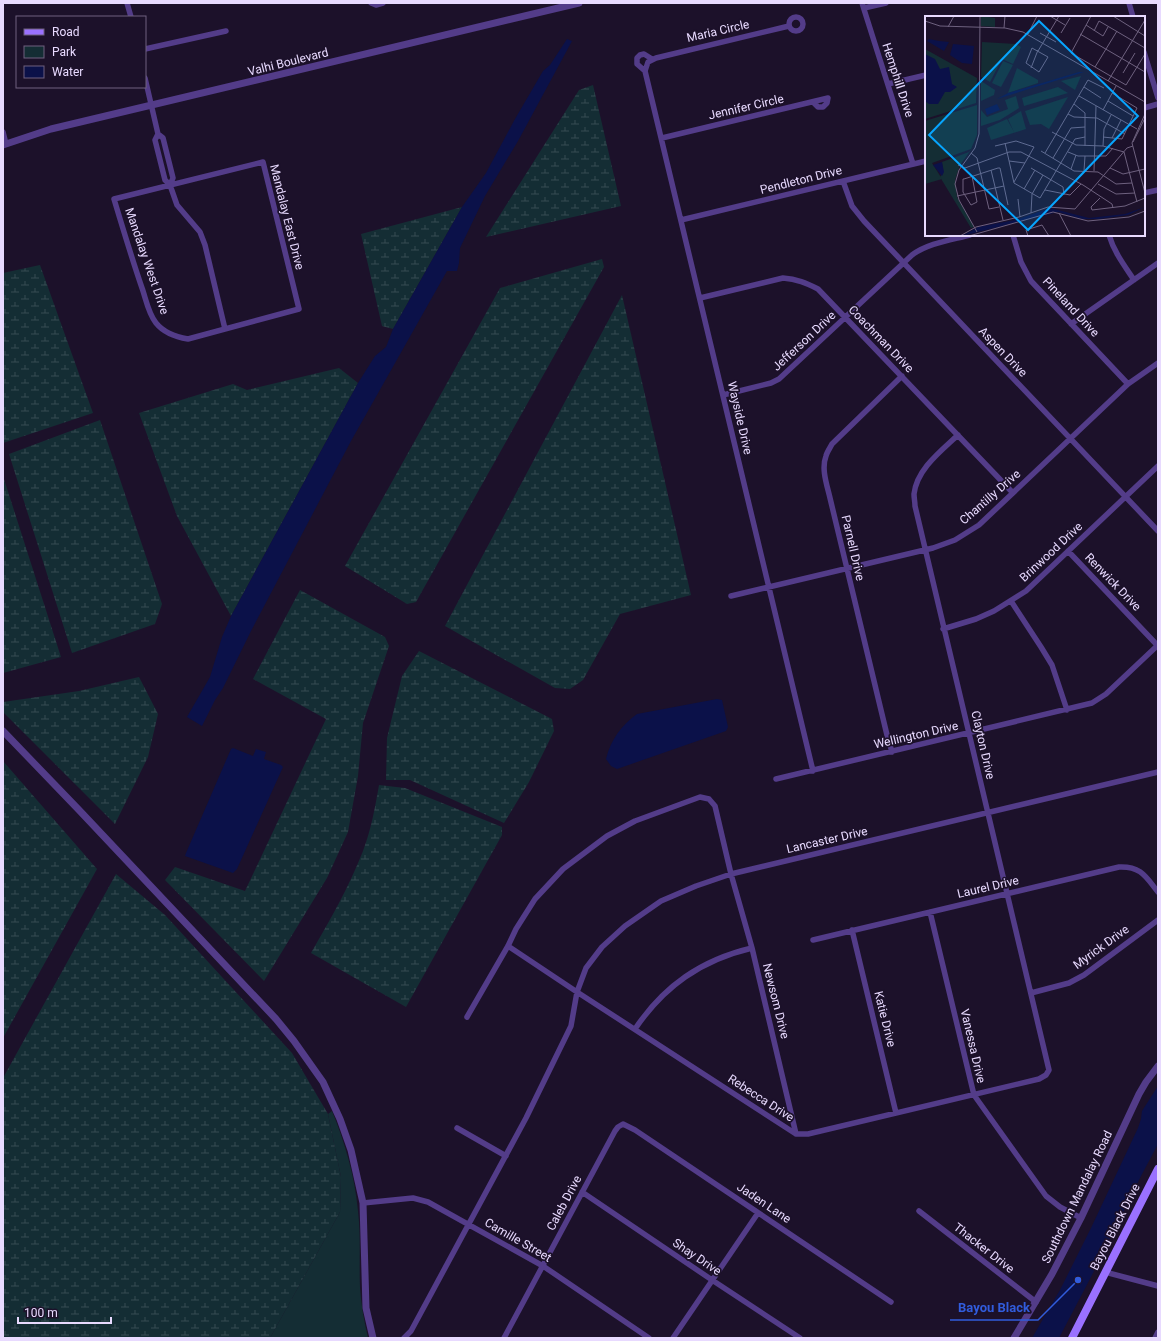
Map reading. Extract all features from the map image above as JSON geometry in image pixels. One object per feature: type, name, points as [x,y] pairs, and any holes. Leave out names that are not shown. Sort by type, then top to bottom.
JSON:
[{"type":"main road","name":"Bayou Black Drive","points":[[1072,1338],[1158,1169]]},
{"type":"street","points":[[127,3],[131,16]]},
{"type":"street","points":[[371,3],[376,5],[383,3]]},
{"type":"street","name":"Valhi Boulevard","points":[[5,144],[51,129],[579,3]]},
{"type":"street","points":[[863,6],[886,3]]},
{"type":"street","points":[[1129,3],[1133,16]]},
{"type":"street","name":"Hemphill Drive","points":[[863,6],[913,164]]},
{"type":"street","name":"Maria Circle","points":[[646,71],[637,64],[637,58],[640,55],[644,54],[652,59],[790,26]]},
{"type":"street","points":[[146,49],[226,31]]},
{"type":"street","points":[[1145,55],[1158,98]]},
{"type":"street","points":[[646,71],[648,62],[652,59]]},
{"type":"street","name":"Wayside Drive","points":[[646,71],[813,771]]},
{"type":"street","points":[[888,84],[925,75]]},
{"type":"street","points":[[146,83],[158,134],[164,138],[172,178],[170,185],[177,205],[200,232],[205,245],[225,329]]},
{"type":"street","name":"Jennifer Circle","points":[[662,138],[828,98]]},
{"type":"street","points":[[1145,108],[1158,104]]},
{"type":"street","points":[[3,132],[5,144]]},
{"type":"street","name":"Pendleton Drive","points":[[681,220],[925,161]]},
{"type":"street","name":"Mandalay East Drive","points":[[114,199],[263,162],[299,309]]},
{"type":"street","name":"Aspen Drive","points":[[844,181],[852,206],[864,220],[1158,531]]},
{"type":"street","points":[[1145,193],[1158,190]]},
{"type":"street","name":"Mandalay West Drive","points":[[114,199],[149,310],[156,322],[166,332],[188,339],[299,309]]},
{"type":"street","name":"Jefferson Drive","points":[[723,395],[779,380],[918,250],[936,243],[966,236]]},
{"type":"street","name":"Pineland Drive","points":[[1013,236],[1020,262],[1027,274],[1071,324],[1128,384]]},
{"type":"street","points":[[1109,236],[1112,245],[1134,280]]},
{"type":"street","points":[[1071,324],[1158,263]]},
{"type":"street","name":"Coachman Drive","points":[[700,298],[777,279],[795,279],[818,289],[1013,493]]},
{"type":"street","name":"Chantilly Drive","points":[[731,596],[924,550],[955,540],[979,525],[1128,384],[1158,363]]},
{"type":"street","name":"Parnell Drive","points":[[892,752],[824,472],[825,456],[832,444],[902,376]]},
{"type":"street","name":"Clayton Drive","points":[[958,435],[923,471],[916,484],[914,494],[915,506],[924,550],[1031,992],[1049,1070],[1047,1074]]},
{"type":"street","name":"Brinwood Drive","points":[[943,629],[976,619],[994,611],[1026,591],[1158,466]]},
{"type":"street","name":"Renwick Drive","points":[[1068,551],[1158,646]]},
{"type":"street","points":[[1011,601],[1042,647],[1052,665],[1066,710]]},
{"type":"street","name":"Wellington Drive","points":[[776,779],[1092,703],[1106,694],[1158,646]]},
{"type":"street","points":[[3,730],[276,1019],[294,1041],[323,1082],[340,1118],[351,1150],[363,1203],[366,1308],[373,1338]]},
{"type":"street","name":"Lancaster Drive","points":[[404,1338],[411,1331],[526,1118],[570,1026],[577,992],[586,968],[602,947],[625,926],[661,901],[696,886],[731,874],[1158,772]]},
{"type":"street","name":"Newsom Drive","points":[[508,946],[516,929],[535,899],[563,869],[607,836],[635,821],[700,797],[708,799],[715,806],[731,874],[752,948],[796,1134]]},
{"type":"street","name":"Laurel Drive","points":[[813,940],[1126,866],[1139,870],[1145,875],[1158,892]]},
{"type":"street","name":"Vanessa Drive","points":[[930,912],[974,1095],[1046,1196],[1060,1207],[1081,1218]]},
{"type":"street","name":"Myrick Drive","points":[[1031,992],[1069,983],[1084,975],[1158,920]]},
{"type":"street","name":"Katie Drive","points":[[852,930],[896,1113]]},
{"type":"street","points":[[467,1017],[508,946]]},
{"type":"street","name":"Rebecca Drive","points":[[508,946],[796,1134],[808,1134],[974,1095],[1039,1079],[1047,1074]]},
{"type":"street","points":[[635,1029],[651,1007],[667,991],[696,969],[720,957],[752,948]]},
{"type":"street","name":"Southdown Mandalay Road","points":[[1014,1338],[1052,1274],[1081,1218],[1139,1094],[1158,1066]]},
{"type":"street","name":"Caleb Drive","points":[[504,1338],[615,1131],[618,1126],[623,1124]]},
{"type":"street","name":"Jaden Lane","points":[[623,1124],[635,1130],[891,1302]]},
{"type":"street","points":[[457,1128],[506,1156]]},
{"type":"street","name":"Shay Drive","points":[[582,1192],[800,1338]]},
{"type":"street","name":"Camille Street","points":[[363,1203],[413,1198],[428,1202],[543,1266],[649,1338]]},
{"type":"street","name":"Thacker Drive","points":[[919,1210],[1036,1302]]},
{"type":"street","points":[[672,1338],[758,1213]]},
{"type":"street","points":[[1106,1272],[1158,1286]]},
{"type":"street","points":[[1155,1338],[1158,1332]]},
{"type":"green space","points":[[593,85],[621,206],[486,237],[579,90]]},
{"type":"green space","points":[[462,207],[393,329],[382,326],[361,234]]},
{"type":"green space","points":[[602,259],[604,267],[416,602],[407,604],[345,566],[500,288]]},
{"type":"green space","points":[[40,265],[93,413],[3,443],[3,273]]},
{"type":"green space","points":[[622,295],[691,595],[620,614],[583,680],[570,689],[555,688],[445,626]]},
{"type":"green space","points":[[339,368],[358,383],[231,616],[177,516],[139,413],[233,384],[247,390]]},
{"type":"green space","points":[[100,420],[162,604],[155,624],[72,653],[9,454]]},
{"type":"green space","points":[[3,476],[61,657],[3,673]]},
{"type":"green space","points":[[300,590],[385,637],[389,646],[363,723],[358,776],[348,832],[327,878],[264,981],[165,880],[175,867],[245,891],[326,719],[253,679]]},
{"type":"green space","points":[[419,651],[552,719],[554,731],[529,782],[504,823],[410,780],[386,780],[387,738],[402,676]]},
{"type":"green space","points":[[139,677],[158,714],[148,757],[115,824],[3,712],[3,702],[79,691]]},
{"type":"green space","points":[[3,761],[97,869],[3,1038]]},
{"type":"green space","points":[[379,785],[405,788],[502,827],[502,835],[406,1007],[311,953],[332,916],[358,864],[371,827]]},
{"type":"green space","points":[[116,874],[165,915],[292,1053],[328,1114],[341,1177],[340,1212],[270,1338],[3,1338],[3,1078]]},
{"type":"green space","points":[[332,1111],[349,1160],[357,1198],[359,1220],[360,1293],[368,1338],[270,1338],[340,1212],[341,1177],[328,1114]]},
{"type":"water","points":[[567,39],[572,41],[518,141],[485,196],[460,248],[457,271],[447,271],[351,441],[202,726],[187,717],[210,677],[222,637],[231,616],[358,383],[375,356],[386,347],[393,329],[462,207],[486,173],[543,71],[550,65]]},
{"type":"water","points":[[717,699],[722,700],[728,727],[726,731],[617,769],[611,766],[606,759],[617,734],[626,723],[637,714]]},
{"type":"water","points":[[233,748],[253,756],[256,749],[266,752],[264,759],[283,767],[237,869],[233,873],[185,856],[231,749]]},
{"type":"water","points":[[1158,1086],[1158,1144],[1059,1338],[1032,1338],[1060,1290],[1091,1228],[1138,1128],[1142,1111]]},
{"type":"place","name":"Bayou Black","points":[[1078,1280]]}]
